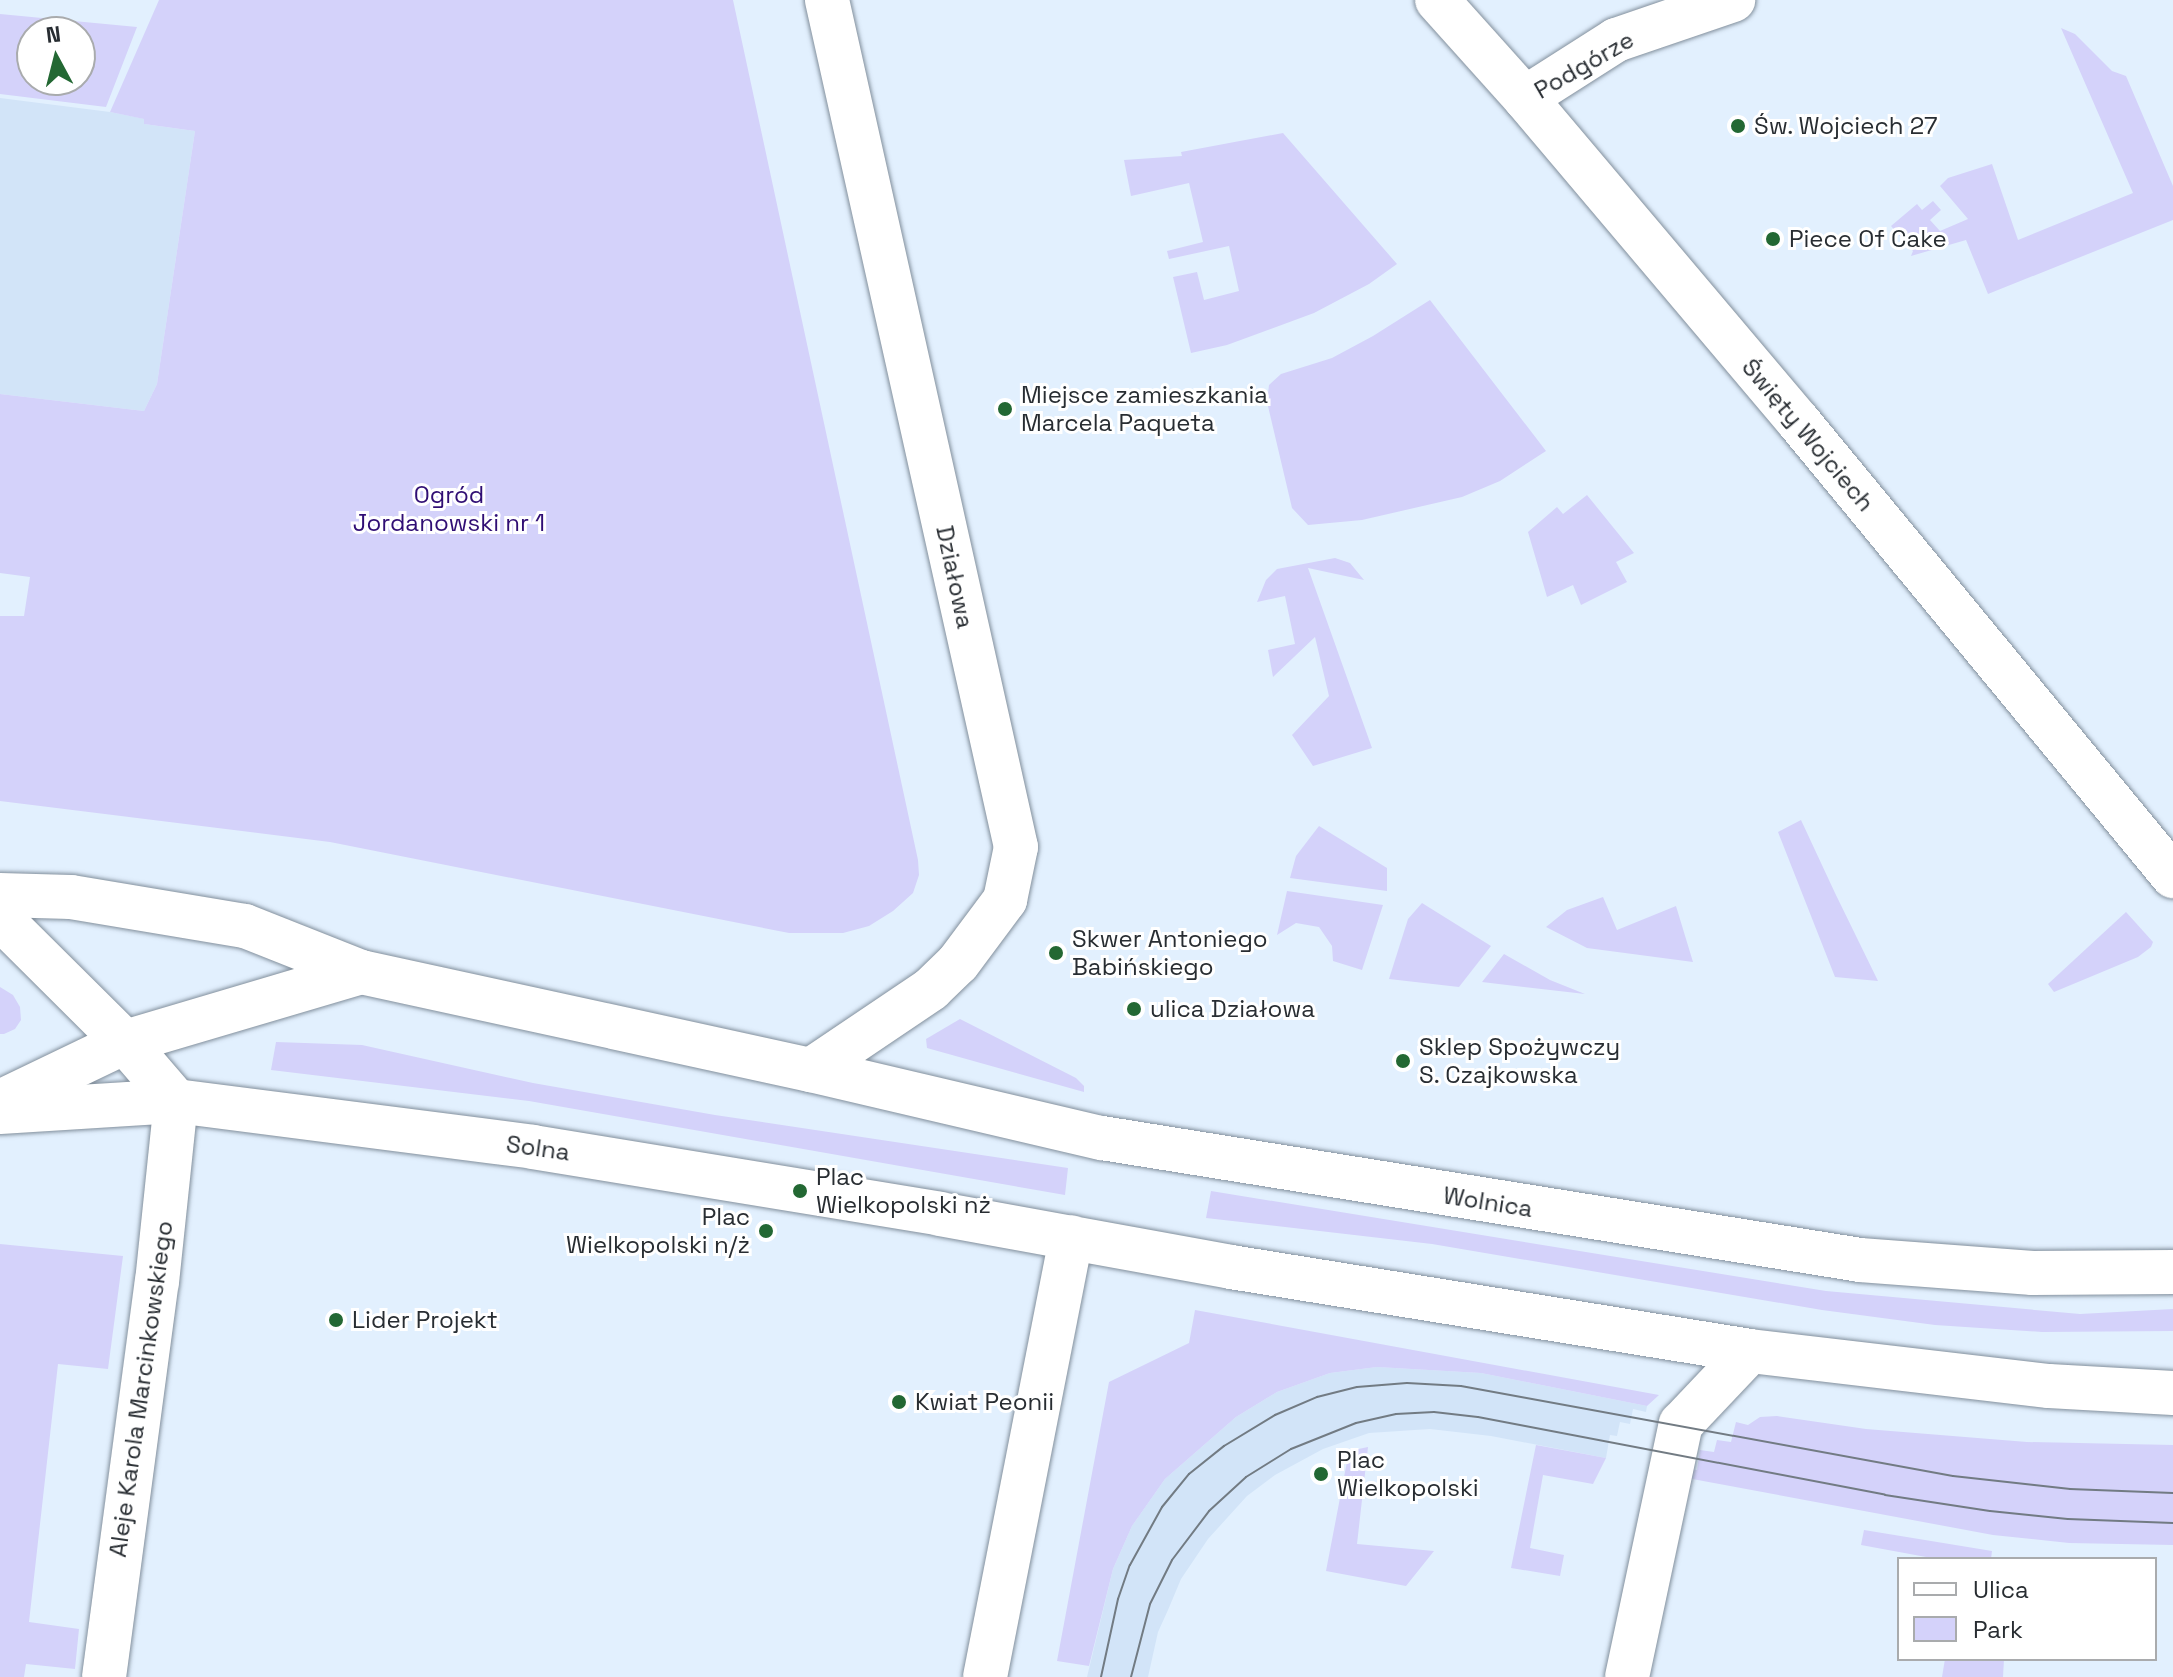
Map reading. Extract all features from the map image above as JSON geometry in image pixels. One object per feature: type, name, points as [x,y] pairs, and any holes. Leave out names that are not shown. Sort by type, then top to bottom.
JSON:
[{"type":"street","name":"Działowa","points":[[811,1070],[931,989],[958,963],[1005,900],[1016,847],[827,0]]},
{"type":"street","name":"Święty Wojciech","points":[[1437,0],[1525,98],[2062,737],[2173,876]]},
{"type":"street","name":"Podgórze","points":[[1525,98],[1616,40],[1733,0]]},
{"type":"street","points":[[0,895],[71,897],[245,926],[361,972],[811,1070]]},
{"type":"street","points":[[0,918],[125,1042],[176,1101]]},
{"type":"street","points":[[0,1102],[125,1042],[361,972]]},
{"type":"street","name":"Wolnica","points":[[811,1070],[1102,1138],[1705,1238],[1860,1260],[2033,1273],[2173,1272]]},
{"type":"street","name":"Solna","points":[[0,1112],[176,1101],[533,1147],[1071,1237]]},
{"type":"street","name":"Aleje Karola Marcinkowskiego","points":[[104,1677],[157,1282],[176,1101]]},
{"type":"street","points":[[985,1677],[1071,1237],[1231,1267],[1750,1351],[2049,1386],[2173,1393]]},
{"type":"street","points":[[1627,1677],[1681,1424],[1750,1351]]},
{"type":"shaded area","points":[[0,98],[110,112],[145,119],[144,124],[195,131],[157,384],[144,411],[0,394]]},
{"type":"shaded area","points":[[1377,1367],[1481,1373],[1647,1406],[1646,1412],[1633,1409],[1630,1424],[1620,1422],[1617,1436],[1610,1435],[1606,1458],[1491,1436],[1430,1429],[1369,1433],[1323,1449],[1275,1475],[1247,1496],[1208,1539],[1181,1579],[1158,1632],[1148,1677],[1087,1677],[1113,1569],[1132,1526],[1165,1479],[1236,1417],[1277,1392],[1330,1373]]},
{"type":"green space","name":"Ogród Jordanowski nr 1","points":[[159,0],[733,0],[918,860],[919,875],[913,893],[893,911],[869,926],[843,933],[789,933],[330,842],[0,801],[0,616],[24,616],[30,577],[0,573],[0,394],[144,411],[157,384],[195,131],[144,124],[144,119],[110,112]]},
{"type":"green space","points":[[0,14],[21,16],[16,16],[16,96],[0,94]]},
{"type":"green space","points":[[96,23],[137,27],[106,107],[16,96],[96,96]]},
{"type":"green space","points":[[2061,28],[2075,34],[2112,71],[2126,76],[2173,186],[2173,220],[1988,294],[1966,240],[1911,256],[1913,251],[1891,226],[1917,204],[1922,210],[1933,201],[1941,210],[1930,220],[1940,231],[1968,219],[1940,186],[1948,178],[1992,164],[2018,240],[2133,193]]},
{"type":"green space","points":[[1283,133],[1397,264],[1369,284],[1314,313],[1227,345],[1191,353],[1173,277],[1197,272],[1204,300],[1239,291],[1229,246],[1169,259],[1167,251],[1203,242],[1189,183],[1131,196],[1124,160],[1182,156],[1181,152]]},
{"type":"green space","points":[[1430,300],[1546,451],[1500,481],[1462,497],[1362,520],[1308,525],[1292,508],[1267,402],[1269,385],[1281,374],[1332,358]]},
{"type":"green space","points":[[1587,495],[1634,553],[1616,562],[1627,582],[1581,605],[1573,585],[1547,597],[1528,532],[1557,507],[1563,514]]},
{"type":"green space","points":[[1335,558],[1350,563],[1364,580],[1308,568],[1372,748],[1313,766],[1292,735],[1329,696],[1315,637],[1273,677],[1268,650],[1295,644],[1285,596],[1257,602],[1266,580],[1277,569]]},
{"type":"green space","points":[[1801,820],[1878,981],[1835,977],[1778,832]]},
{"type":"green space","points":[[1319,826],[1387,868],[1387,891],[1290,878],[1296,856]]},
{"type":"green space","points":[[1287,891],[1383,905],[1362,970],[1333,961],[1332,946],[1319,927],[1296,923],[1277,935]]},
{"type":"green space","points":[[1603,897],[1617,930],[1676,906],[1693,962],[1587,948],[1546,927],[1567,910]]},
{"type":"green space","points":[[1422,903],[1491,946],[1459,987],[1389,979],[1408,919]]},
{"type":"green space","points":[[2126,912],[2153,942],[2151,947],[2138,957],[2054,992],[2048,984]]},
{"type":"green space","points":[[1504,954],[1550,980],[1585,994],[1482,982]]},
{"type":"green space","points":[[0,987],[13,995],[20,1007],[21,1020],[15,1029],[4,1034],[0,1034]]},
{"type":"green space","points":[[960,1019],[1076,1078],[1084,1086],[1084,1092],[927,1048],[926,1039]]},
{"type":"green space","points":[[276,1042],[362,1045],[533,1083],[715,1115],[1068,1168],[1065,1195],[529,1101],[271,1070]]},
{"type":"green space","points":[[1211,1191],[1826,1291],[2080,1314],[2173,1309],[2173,1331],[2042,1332],[1935,1325],[1822,1310],[1432,1244],[1206,1218]]},
{"type":"green space","points":[[0,1244],[123,1256],[108,1369],[58,1364],[29,1622],[79,1629],[75,1669],[26,1664],[24,1677],[0,1677]]},
{"type":"green space","points":[[1195,1310],[1659,1395],[1647,1406],[1481,1373],[1377,1367],[1330,1373],[1277,1392],[1236,1417],[1165,1479],[1132,1526],[1113,1569],[1089,1666],[1057,1661],[1109,1382],[1189,1343]]},
{"type":"green space","points":[[1777,1416],[1866,1429],[2027,1442],[2173,1445],[2173,1545],[2069,1543],[1993,1535],[1687,1478],[1689,1469],[1697,1470],[1700,1450],[1714,1452],[1717,1440],[1731,1442],[1736,1422],[1748,1425],[1760,1417]]},
{"type":"green space","points":[[1536,1445],[1606,1458],[1593,1484],[1543,1475],[1530,1548],[1564,1555],[1560,1576],[1511,1568]]},
{"type":"green space","points":[[1368,1447],[1357,1544],[1434,1551],[1406,1586],[1326,1571],[1349,1451]]},
{"type":"green space","points":[[1864,1530],[1992,1551],[1991,1557],[1926,1557],[1861,1545]]},
{"type":"green space","points":[[1945,1661],[2004,1661],[2003,1677],[1942,1677]]},
{"type":"tram line","points":[[1101,1677],[1118,1599],[1130,1565],[1162,1507],[1189,1474],[1224,1446],[1275,1415],[1317,1397],[1357,1387],[1407,1383],[1461,1386],[1953,1476],[2070,1489],[2173,1493]]},
{"type":"tram line","points":[[1131,1677],[1150,1604],[1172,1560],[1209,1511],[1246,1477],[1291,1449],[1356,1423],[1396,1414],[1434,1412],[1478,1417],[1885,1495],[1990,1511],[2068,1519],[2173,1523]]},
{"type":"place","name":"Św. Wojciech 27","points":[[1738,126]]},
{"type":"place","name":"Piece Of Cake","points":[[1773,239]]},
{"type":"place","name":"Miejsce zamieszkania Marcela Paqueta","points":[[1005,409]]},
{"type":"place","name":"Skwer Antoniego Babińskiego","points":[[1056,953]]},
{"type":"place","name":"ulica Działowa","points":[[1134,1009]]},
{"type":"place","name":"Sklep Spożywczy S. Czajkowska","points":[[1403,1061]]},
{"type":"place","name":"Plac Wielkopolski nż","points":[[800,1191]]},
{"type":"place","name":"Plac Wielkopolski n/ż","points":[[766,1231]]},
{"type":"place","name":"Lider Projekt","points":[[336,1320]]},
{"type":"place","name":"Kwiat Peonii","points":[[899,1402]]},
{"type":"place","name":"Plac Wielkopolski","points":[[1321,1474]]}]
